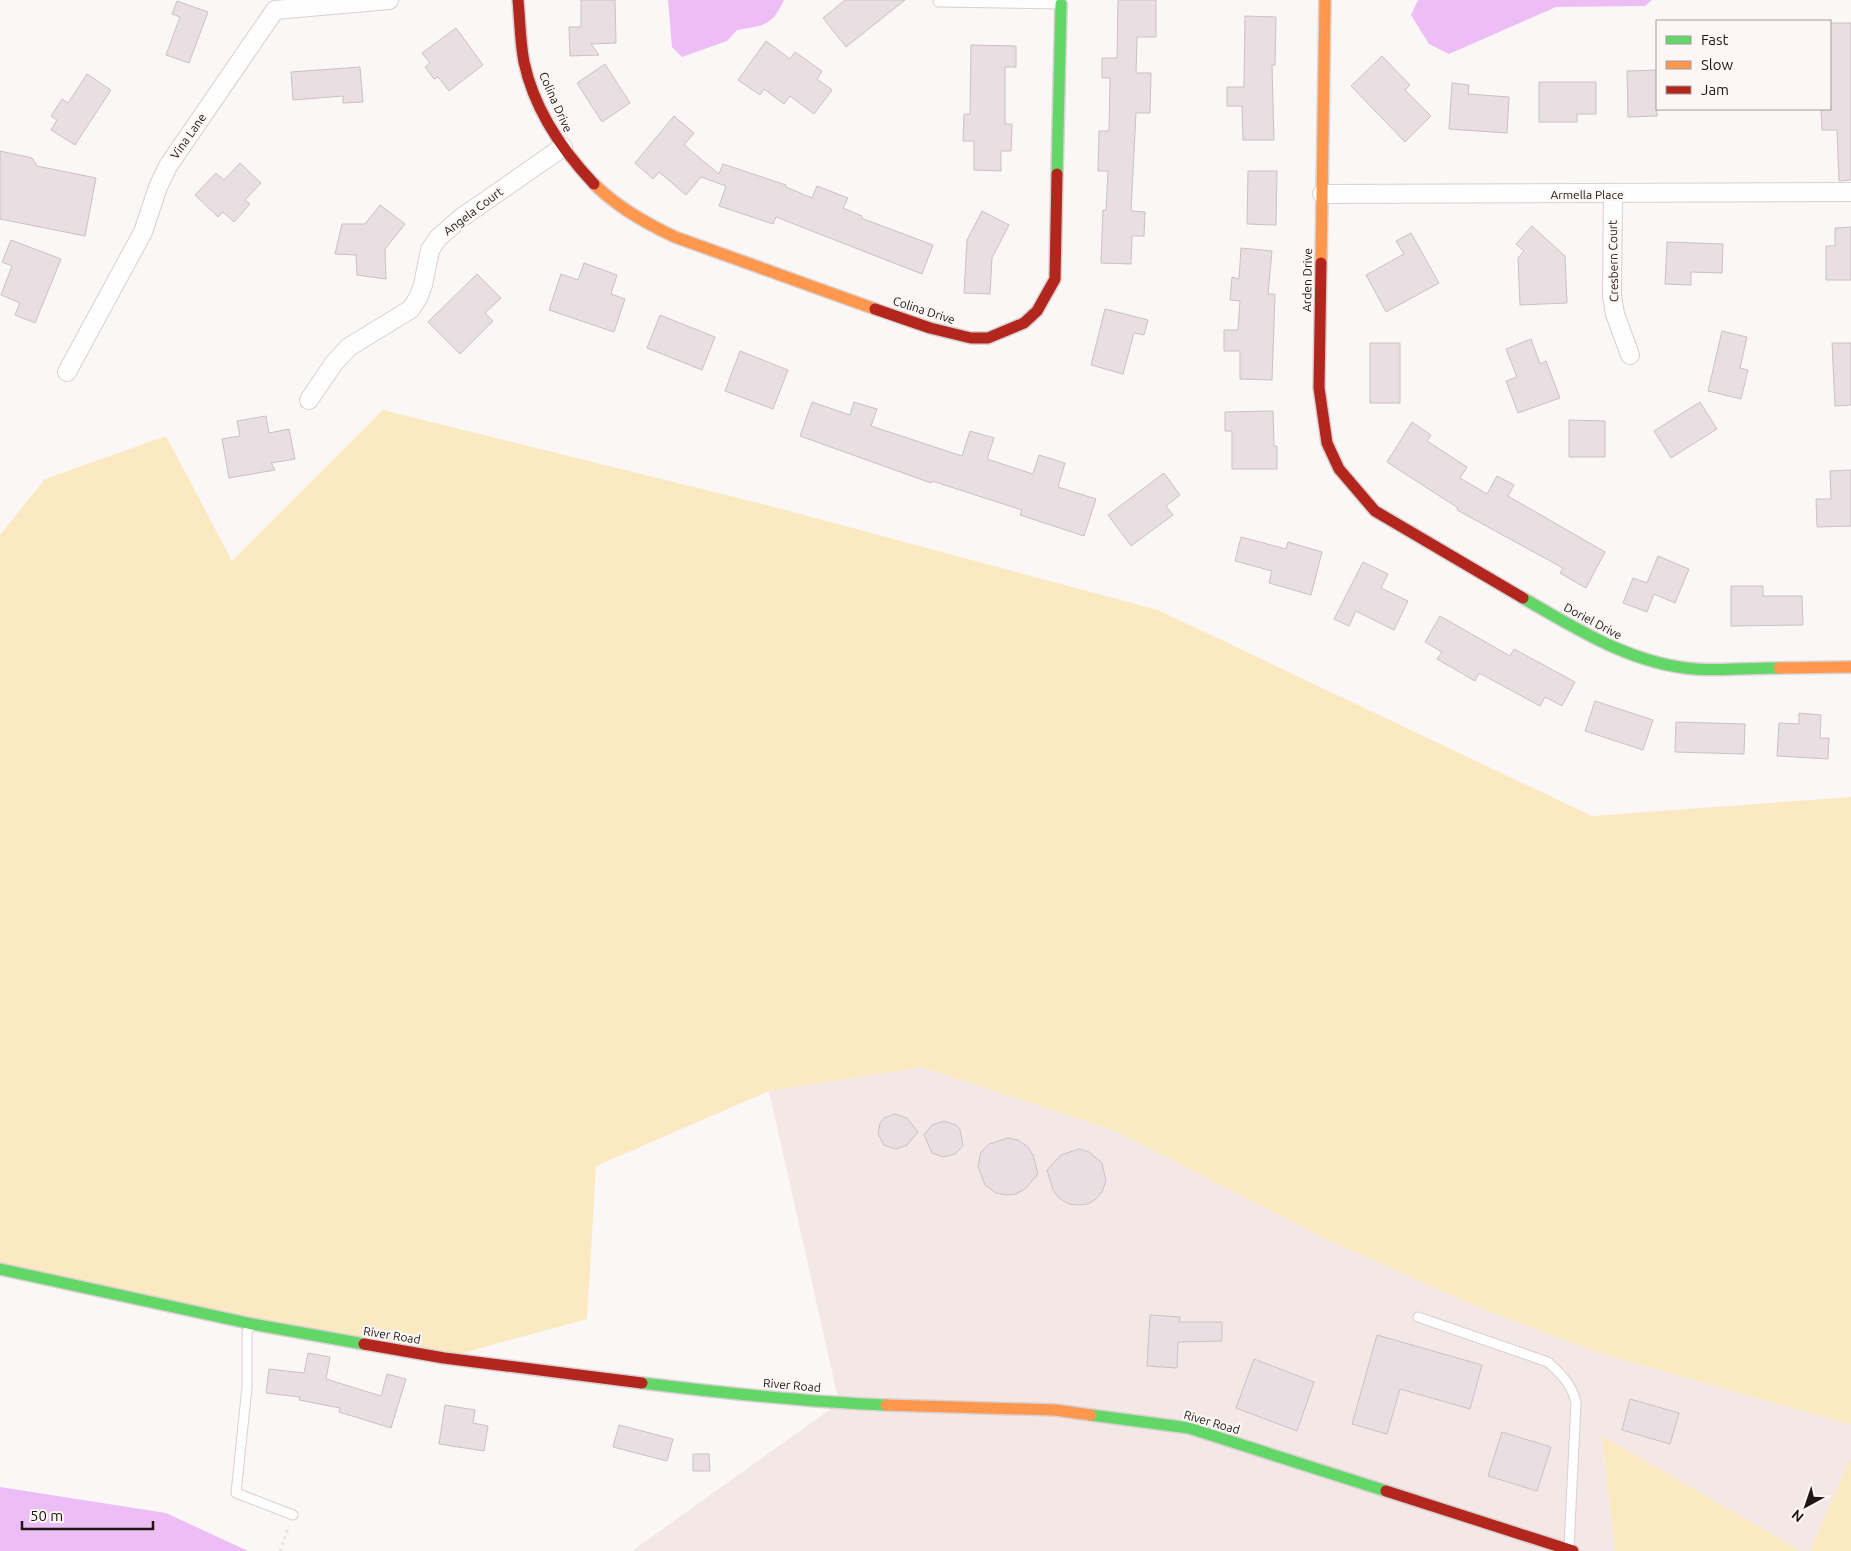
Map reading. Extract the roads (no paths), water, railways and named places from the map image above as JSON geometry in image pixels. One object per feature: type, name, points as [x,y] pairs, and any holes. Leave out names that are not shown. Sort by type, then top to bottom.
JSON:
[{"type":"street","name":"Vina Lane","points":[[67,372],[143,232],[158,187],[168,166],[275,10],[389,0]]},
{"type":"street","name":"Colina Drive","points":[[518,0],[524,61],[532,85],[554,135],[592,182],[617,204],[659,230],[930,328],[971,338],[988,338],[1024,322],[1037,311],[1055,279],[1061,4]]},
{"type":"street","name":"Arden Drive","points":[[1325,0],[1319,388],[1326,444],[1336,466],[1349,485],[1376,511],[1403,527]]},
{"type":"street","name":"Angela Court","points":[[309,400],[334,363],[350,347],[411,309],[418,298],[423,284],[430,250],[438,238],[461,218],[563,147]]},
{"type":"street","name":"Armella Place","points":[[1322,194],[1851,192]]},
{"type":"street","name":"Cresbern Court","points":[[1613,194],[1612,296],[1615,314],[1630,355]]},
{"type":"street","name":"Doriel Drive","points":[[1403,527],[1599,642],[1630,655],[1673,666],[1696,668],[1851,667]]},
{"type":"street","name":"River Road","points":[[0,1269],[252,1324],[444,1358],[715,1392],[839,1403],[1055,1410],[1189,1428],[1571,1550]]},
{"type":"lane","name":"Colina Drive","points":[[938,2],[1061,4]]},
{"type":"lane","points":[[1418,1317],[1548,1362],[1573,1389],[1576,1403],[1571,1550]]},
{"type":"lane","points":[[252,1324],[247,1332],[247,1387],[236,1493],[293,1515]]}]
